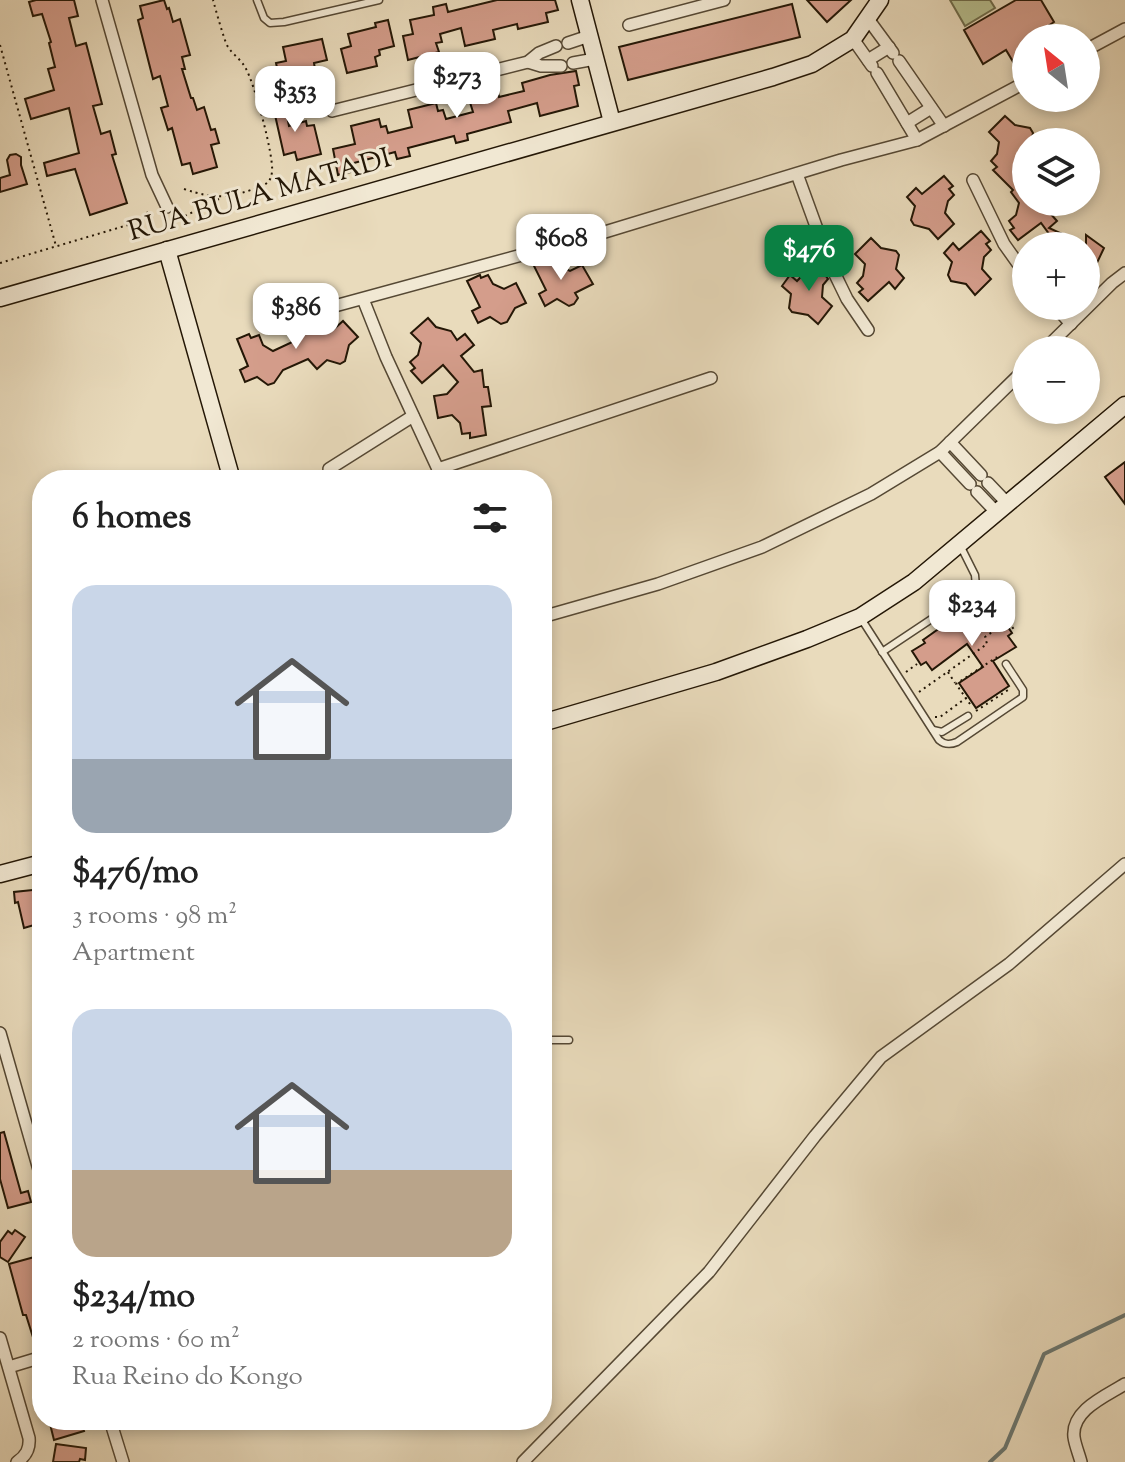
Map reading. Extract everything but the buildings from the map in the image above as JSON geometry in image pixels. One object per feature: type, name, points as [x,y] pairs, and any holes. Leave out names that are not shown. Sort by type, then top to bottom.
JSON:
[{"type":"street","points":[[102,0],[152,175],[167,207]]},
{"type":"street","points":[[580,0],[612,122]]},
{"type":"street","points":[[629,25],[678,6],[724,0]]},
{"type":"street","name":"RUA BULA MATADI","points":[[0,298],[812,64],[853,39],[880,0]]},
{"type":"street","points":[[868,19],[944,126]]},
{"type":"street","points":[[1100,42],[1125,29]]},
{"type":"street","points":[[332,111],[528,62],[539,53],[589,36]]},
{"type":"street","points":[[853,39],[917,140]]},
{"type":"street","points":[[872,66],[894,53]]},
{"type":"street","points":[[528,62],[541,66],[595,59]]},
{"type":"street","points":[[287,319],[595,235],[917,140],[1012,90]]},
{"type":"street","points":[[907,123],[931,108]]},
{"type":"street","points":[[797,174],[829,262],[847,299],[868,330]]},
{"type":"street","points":[[973,180],[1012,255]]},
{"type":"street","points":[[167,250],[229,470]]},
{"type":"street","points":[[1059,336],[1125,273]]},
{"type":"street","points":[[363,299],[438,470]]},
{"type":"street","points":[[1067,320],[1071,324]]},
{"type":"street","points":[[451,470],[711,378]]},
{"type":"street","points":[[552,614],[658,584],[762,547],[871,494],[940,452],[1012,382]]},
{"type":"street","points":[[552,720],[716,672],[860,617],[914,582],[1125,406]]},
{"type":"street","points":[[329,469],[413,416]]},
{"type":"street","points":[[950,442],[984,479],[1002,509]]},
{"type":"street","points":[[940,452],[974,488],[1002,509]]},
{"type":"street","points":[[523,1462],[709,1272],[881,1057],[1009,964],[1125,864]]},
{"type":"street","points":[[0,874],[32,866]]},
{"type":"street","points":[[0,1033],[32,1145]]},
{"type":"street","points":[[0,1338],[29,1438],[28,1450],[17,1462]]},
{"type":"street","points":[[9,1367],[32,1360]]},
{"type":"street","points":[[1081,1462],[1073,1436],[1078,1418],[1083,1411],[1125,1384]]},
{"type":"street","points":[[113,1430],[123,1462]]},
{"type":"lane","points":[[257,0],[264,18],[270,23],[379,0]]},
{"type":"lane","points":[[882,652],[976,587],[975,575],[959,545]]},
{"type":"lane","points":[[860,617],[944,744],[953,744],[1023,697],[1023,690],[1006,664]]},
{"type":"lane","points":[[944,744],[941,737],[945,731],[968,716]]},
{"type":"lane","points":[[931,728],[936,732],[945,731]]},
{"type":"lane","points":[[552,1040],[569,1040]]},
{"type":"path","points":[[185,216],[222,198],[268,183],[272,173],[273,160],[251,81],[245,67],[231,53],[213,0]]},
{"type":"path","points":[[0,45],[56,246]]},
{"type":"path","points":[[184,189],[222,198]]},
{"type":"path","points":[[0,263],[128,225],[148,212]]},
{"type":"path","points":[[918,693],[987,644],[985,637],[1008,621],[1015,631]]},
{"type":"path","points":[[956,684],[996,657]]},
{"type":"path","points":[[905,672],[917,664]]},
{"type":"path","points":[[948,672],[975,712],[1015,685]]},
{"type":"path","points":[[931,713],[940,717],[966,698]]},
{"type":"green space","points":[[950,0],[990,0],[995,8],[965,26]]},
{"type":"waterway","points":[[990,1462],[1005,1448],[1044,1354],[1125,1315]]}]
